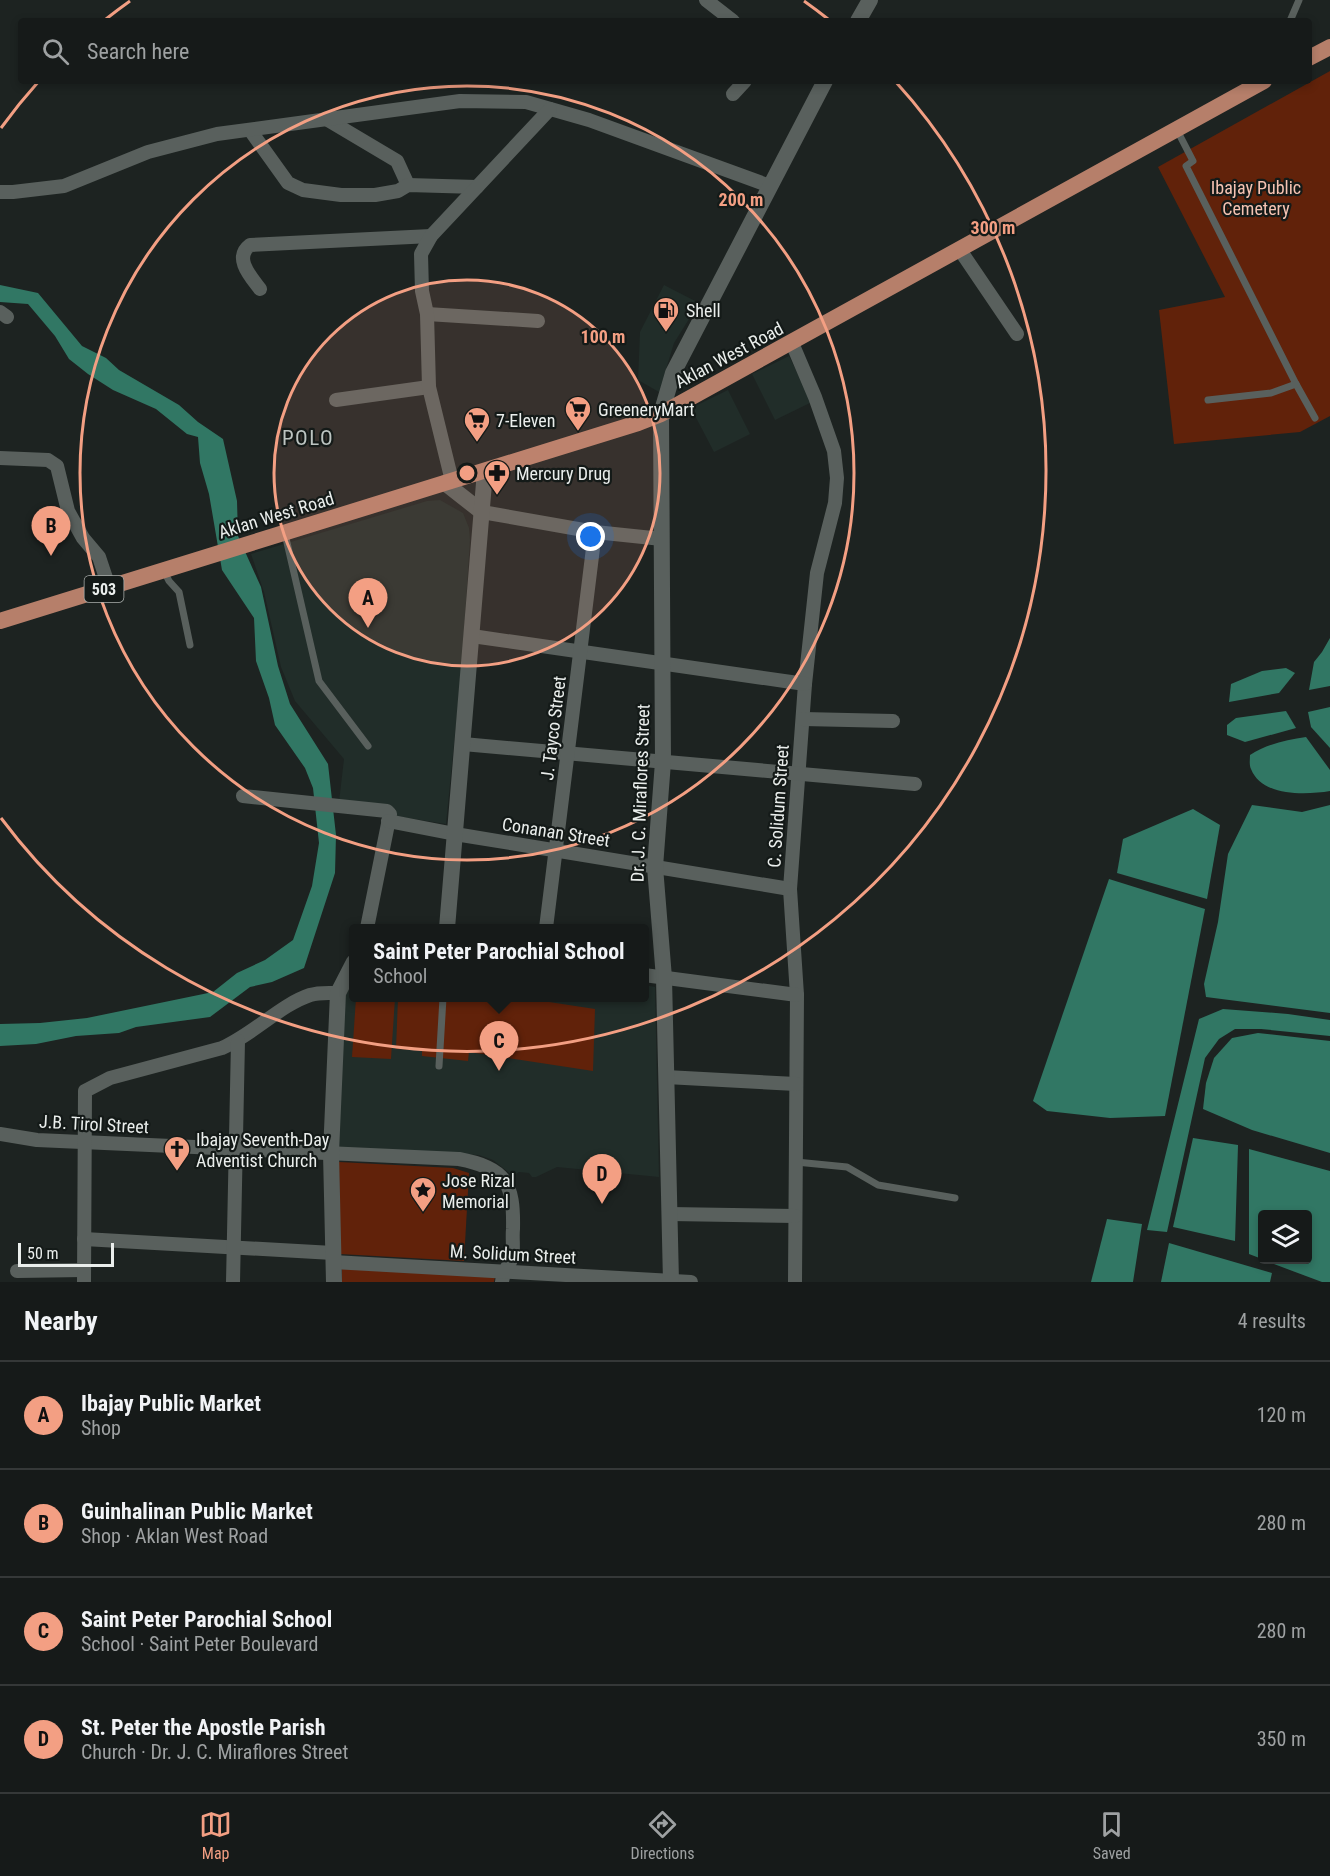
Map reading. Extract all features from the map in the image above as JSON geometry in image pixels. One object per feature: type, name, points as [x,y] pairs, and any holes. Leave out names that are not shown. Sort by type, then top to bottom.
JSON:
[{"type":"main road","points":[[1312,56],[1330,47]]},
{"type":"main road","name":"Aklan West Road","points":[[0,621],[661,414],[1259,84]]},
{"type":"street","points":[[706,0],[729,18]]},
{"type":"street","points":[[860,18],[870,0]]},
{"type":"street","points":[[733,94],[742,84]]},
{"type":"street","name":"Dr. J. C. Miraflores Street","points":[[671,1281],[664,978],[655,867],[663,762],[661,414],[673,373],[822,84]]},
{"type":"street","points":[[0,192],[64,186],[148,152],[217,134],[460,101],[526,102],[589,120],[770,186]]},
{"type":"street","points":[[550,109],[431,237],[421,254],[422,291],[427,314],[429,387],[448,482],[482,512],[596,531],[662,539]]},
{"type":"street","points":[[328,120],[397,161],[408,185]]},
{"type":"street","points":[[250,130],[288,183],[303,190],[341,195],[375,195],[398,191],[408,185],[477,187]]},
{"type":"street","points":[[260,289],[245,269],[243,256],[250,245],[431,237]]},
{"type":"street","points":[[960,250],[1017,334]]},
{"type":"street","points":[[427,314],[538,321]]},
{"type":"street","name":"C. Solidum Street","points":[[792,343],[815,397],[834,451],[837,478],[835,503],[817,573],[805,684],[790,889],[797,995],[795,1282]]},
{"type":"street","points":[[336,400],[429,387]]},
{"type":"street","points":[[0,458],[48,460],[57,466],[68,511],[74,524],[99,557],[109,587]]},
{"type":"street","points":[[447,924],[485,471]]},
{"type":"street","name":"J. Tayco Street","points":[[547,924],[596,531]]},
{"type":"street","points":[[472,636],[805,684]]},
{"type":"street","points":[[803,719],[893,721]]},
{"type":"street","points":[[463,744],[915,784]]},
{"type":"street","name":"Conanan Street","points":[[243,796],[387,811],[390,814],[388,821],[390,824],[790,889]]},
{"type":"street","points":[[368,924],[388,821]]},
{"type":"street","points":[[334,1282],[331,1154],[338,993],[349,972]]},
{"type":"street","points":[[649,976],[797,995]]},
{"type":"street","points":[[17,1271],[84,1276],[86,1091],[110,1078],[222,1048],[238,1041],[295,1002],[312,994],[338,993]]},
{"type":"street","points":[[233,1282],[238,1041]]},
{"type":"street","points":[[666,1077],[796,1084]]},
{"type":"street","name":"J.B. Tirol Street","points":[[0,1134],[37,1140],[85,1143],[459,1159],[475,1162],[492,1170],[508,1184],[513,1218],[512,1258]]},
{"type":"street","points":[[670,1215],[795,1216]]},
{"type":"street","name":"M. Solidum Street","points":[[84,1239],[234,1248],[502,1277],[691,1282]]},
{"type":"street","points":[[502,1277],[512,1258]]},
{"type":"street","points":[[512,1258],[521,1277]]},
{"type":"lane","points":[[1291,18],[1299,0]]},
{"type":"lane","points":[[1177,130],[1193,161],[1186,166],[1315,418]]},
{"type":"lane","points":[[1208,400],[1271,393],[1296,384]]},
{"type":"lane","points":[[285,533],[319,681],[368,746]]},
{"type":"lane","points":[[164,571],[178,592],[190,645]]},
{"type":"lane","points":[[439,1066],[443,1002]]},
{"type":"lane","points":[[796,1162],[847,1167],[878,1185],[955,1198]]},
{"type":"shaded area","points":[[0,285],[38,293],[82,346],[106,358],[119,370],[179,405],[198,422],[223,439],[237,501],[238,536],[261,587],[278,666],[290,704],[328,764],[336,835],[335,873],[304,968],[272,982],[250,987],[210,1017],[136,1027],[119,1033],[76,1036],[36,1044],[0,1046],[0,1024],[87,1018],[213,992],[237,973],[265,960],[293,940],[312,886],[319,843],[313,788],[305,768],[275,725],[269,698],[256,661],[254,618],[222,570],[209,494],[200,463],[198,437],[187,434],[156,409],[113,390],[88,374],[69,359],[55,336],[28,304],[0,302]]},
{"type":"shaded area","points":[[664,285],[699,303],[674,343],[659,392],[638,380],[640,332]]},
{"type":"shaded area","points":[[789,356],[812,402],[775,420],[752,374]]},
{"type":"shaded area","points":[[728,390],[750,434],[714,452],[691,408]]},
{"type":"shaded area","points":[[440,500],[463,513],[469,528],[470,540],[462,664],[446,824],[395,816],[396,809],[339,802],[344,759],[295,701],[281,667],[264,592],[251,554],[427,501]]},
{"type":"shaded area","points":[[1330,638],[1330,686],[1309,690],[1314,662]]},
{"type":"shaded area","points":[[1286,668],[1295,673],[1279,693],[1229,702],[1231,684],[1262,671]]},
{"type":"shaded area","points":[[1330,707],[1330,748],[1311,727],[1308,712]]},
{"type":"shaded area","points":[[1286,711],[1296,728],[1245,742],[1227,735],[1227,725],[1236,718]]},
{"type":"shaded area","points":[[1306,737],[1330,770],[1330,791],[1286,792],[1265,785],[1257,778],[1250,767],[1250,755],[1277,743]]},
{"type":"shaded area","points":[[1252,805],[1302,812],[1330,805],[1330,1013],[1206,997],[1204,984],[1218,922],[1228,854]]},
{"type":"shaded area","points":[[1193,809],[1220,825],[1207,899],[1117,873],[1123,839]]},
{"type":"shaded area","points":[[1109,879],[1205,909],[1165,1116],[1110,1118],[1047,1111],[1033,1101]]},
{"type":"shaded area","points":[[349,984],[349,1002],[649,1002],[649,986],[655,987],[659,1177],[557,1167],[536,1177],[532,1177],[529,1173],[519,1172],[513,1176],[493,1160],[479,1155],[338,1149],[345,993]]},
{"type":"shaded area","points":[[1223,1009],[1330,1020],[1330,1036],[1261,1029],[1235,1029],[1219,1039],[1205,1058],[1167,1232],[1147,1230],[1199,1019]]},
{"type":"shaded area","points":[[1258,1033],[1330,1041],[1330,1153],[1252,1130],[1203,1109],[1206,1083],[1214,1058],[1232,1038]]},
{"type":"shaded area","points":[[1193,1138],[1238,1145],[1235,1241],[1173,1227]]},
{"type":"shaded area","points":[[1249,1149],[1330,1171],[1330,1282],[1322,1282],[1274,1264],[1312,1264],[1312,1210],[1258,1210],[1258,1257],[1249,1254]]},
{"type":"shaded area","points":[[1107,1219],[1142,1224],[1133,1282],[1091,1282]]},
{"type":"shaded area","points":[[1169,1243],[1272,1273],[1270,1282],[1161,1282]]},
{"type":"green space","name":"Ibajay Public Cemetery","points":[[1330,71],[1330,416],[1300,432],[1174,444],[1159,310],[1225,297],[1158,167],[1307,84],[1312,84],[1312,81]]},
{"type":"green space","points":[[356,1002],[395,1002],[391,1059],[352,1057]]},
{"type":"green space","points":[[398,1002],[549,1002],[595,1009],[593,1071],[469,1052],[468,1061],[422,1056],[422,1050],[396,1049]]},
{"type":"green space","points":[[339,1162],[453,1168],[469,1173],[464,1261],[340,1254]]},
{"type":"green space","points":[[342,1267],[495,1276],[494,1282],[342,1282]]},
{"type":"place","name":"Shell","points":[[666,333]]},
{"type":"place","name":"GreeneryMart","points":[[578,432]]},
{"type":"place","name":"7-Eleven","points":[[477,443]]},
{"type":"place","name":"Mercury Drug","points":[[497,496]]},
{"type":"place","name":"Guinhalinan Public Market","points":[[51,556]]},
{"type":"place","name":"Ibajay Public Market","points":[[368,628]]},
{"type":"place","name":"Saint Peter Parochial School","points":[[499,1071]]},
{"type":"place","name":"Ibajay Seventh-Day Adventist Church","points":[[177,1172]]},
{"type":"place","name":"St. Peter the Apostle Parish","points":[[602,1204]]},
{"type":"place","name":"Jose Rizal Memorial","points":[[423,1213]]},
{"type":"district","name":"POLO","points":[[308,438]]}]
